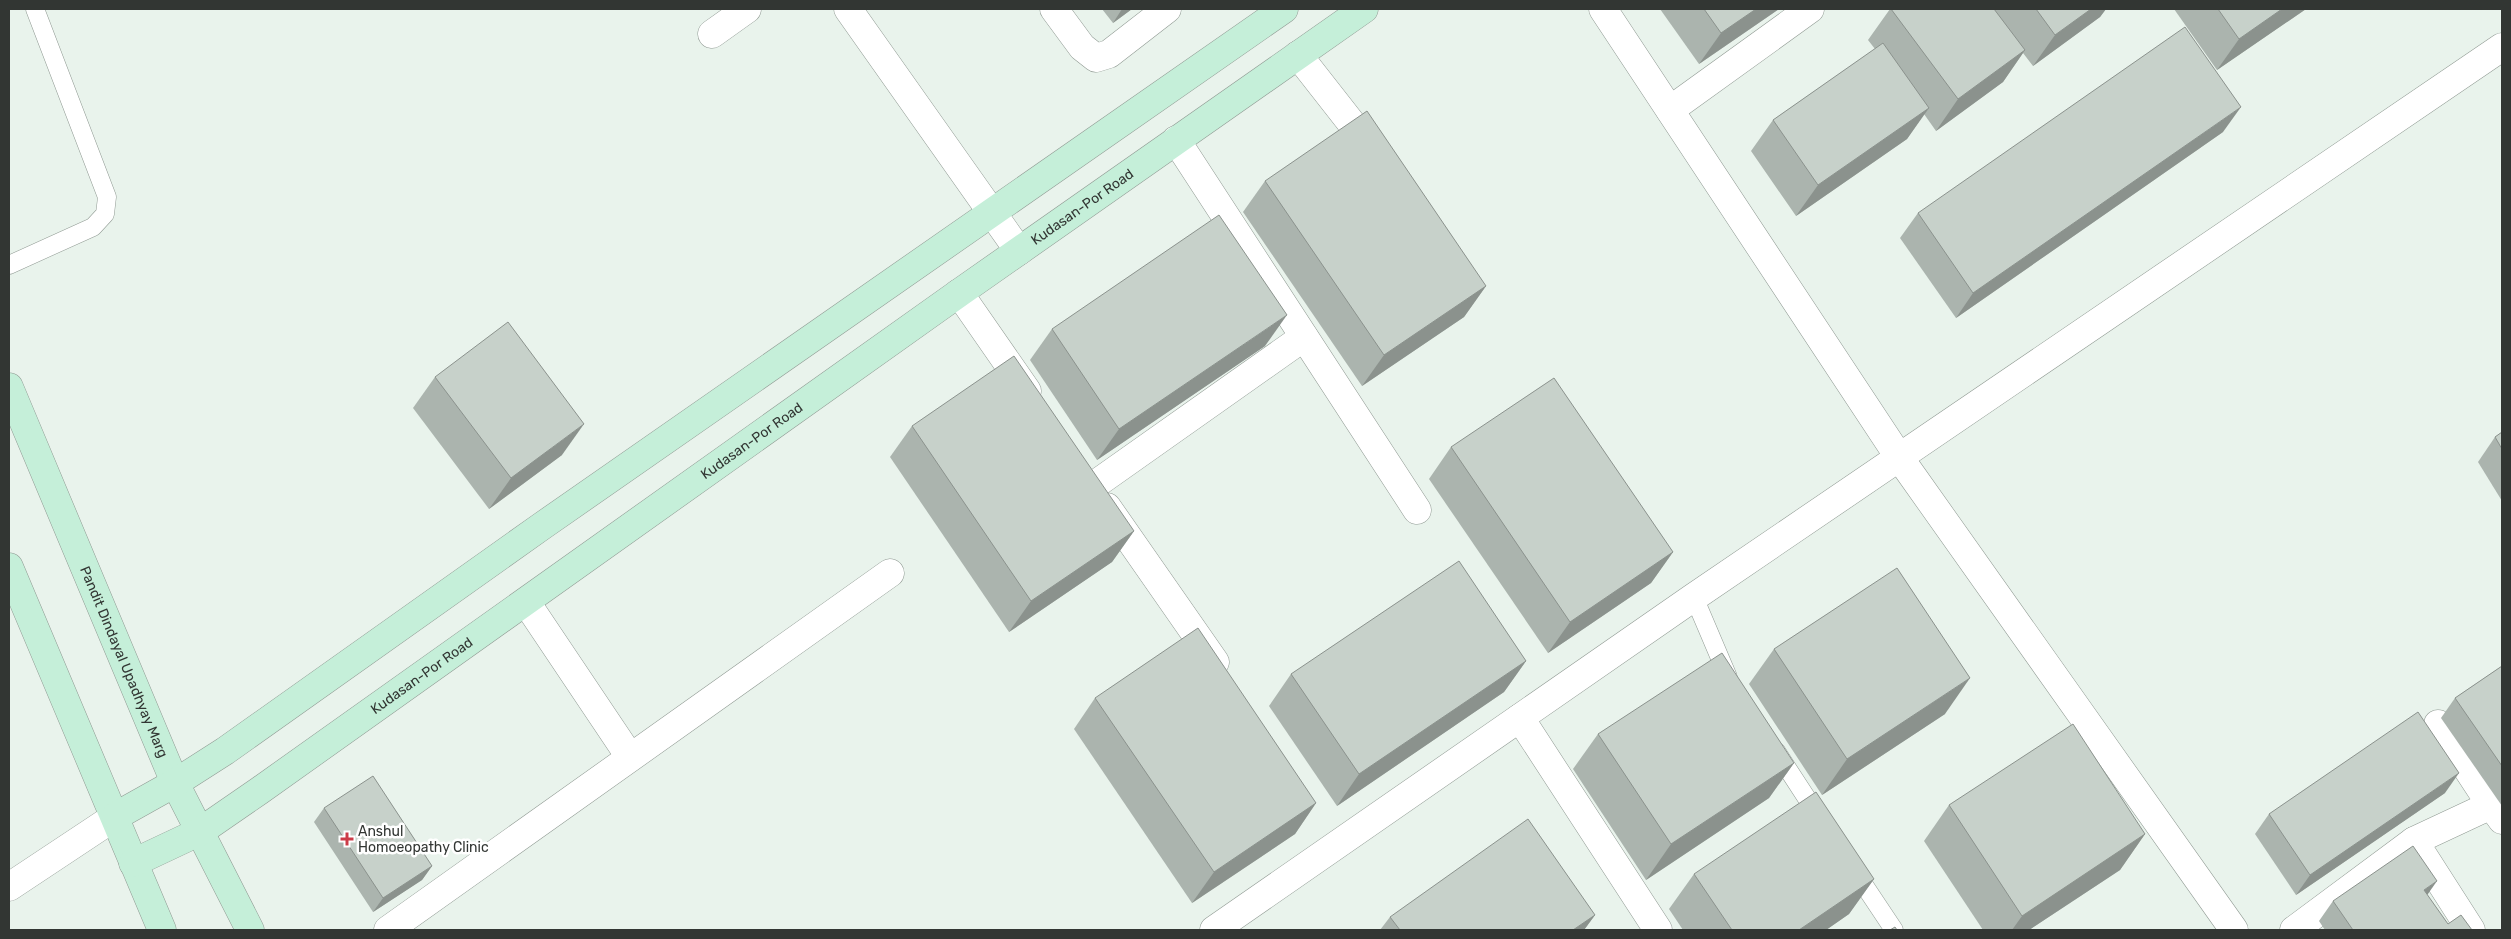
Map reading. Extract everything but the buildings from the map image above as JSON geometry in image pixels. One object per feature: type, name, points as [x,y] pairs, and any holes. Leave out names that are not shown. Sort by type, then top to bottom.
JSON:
[{"type":"street","points":[[712,34],[747,9]]},
{"type":"street","points":[[848,9],[1019,251]]},
{"type":"street","points":[[1054,9],[1082,47],[1096,58],[1109,54],[1167,9]]},
{"type":"street","name":"Kudasan-Por Road","points":[[133,863],[201,831],[959,293],[1364,9]]},
{"type":"street","points":[[1603,9],[1899,457],[2234,930]]},
{"type":"street","points":[[1670,110],[1810,9]]},
{"type":"street","points":[[9,887],[116,816],[175,783],[993,213],[1272,12]]},
{"type":"street","points":[[1214,930],[1694,597],[2502,47]]},
{"type":"street","points":[[1298,54],[1388,170]]},
{"type":"street","points":[[1176,140],[1417,510]]},
{"type":"street","points":[[959,293],[1043,413]]},
{"type":"street","points":[[1093,486],[1304,337]]},
{"type":"street","name":"Pandit Dindayal Upadhyay Marg","points":[[9,387],[175,783],[250,930]]},
{"type":"street","points":[[1076,462],[1232,686]]},
{"type":"street","points":[[9,567],[116,816],[133,863],[162,930]]},
{"type":"street","points":[[388,930],[890,574]]},
{"type":"street","points":[[526,602],[630,757]]},
{"type":"street","points":[[1520,718],[1658,930]]},
{"type":"street","points":[[2294,930],[2414,841],[2497,812],[2438,724]]},
{"type":"street","points":[[2414,841],[2471,930]]},
{"type":"lane","points":[[9,265],[93,227],[105,214],[107,197],[35,9]]},
{"type":"lane","points":[[1694,597],[1725,673],[1736,690]]},
{"type":"lane","points":[[1769,740],[1828,831]]},
{"type":"lane","points":[[1845,856],[1894,930]]},
{"type":"place","name":"Anshul Homoeopathy Clinic","points":[[347,839]]}]
